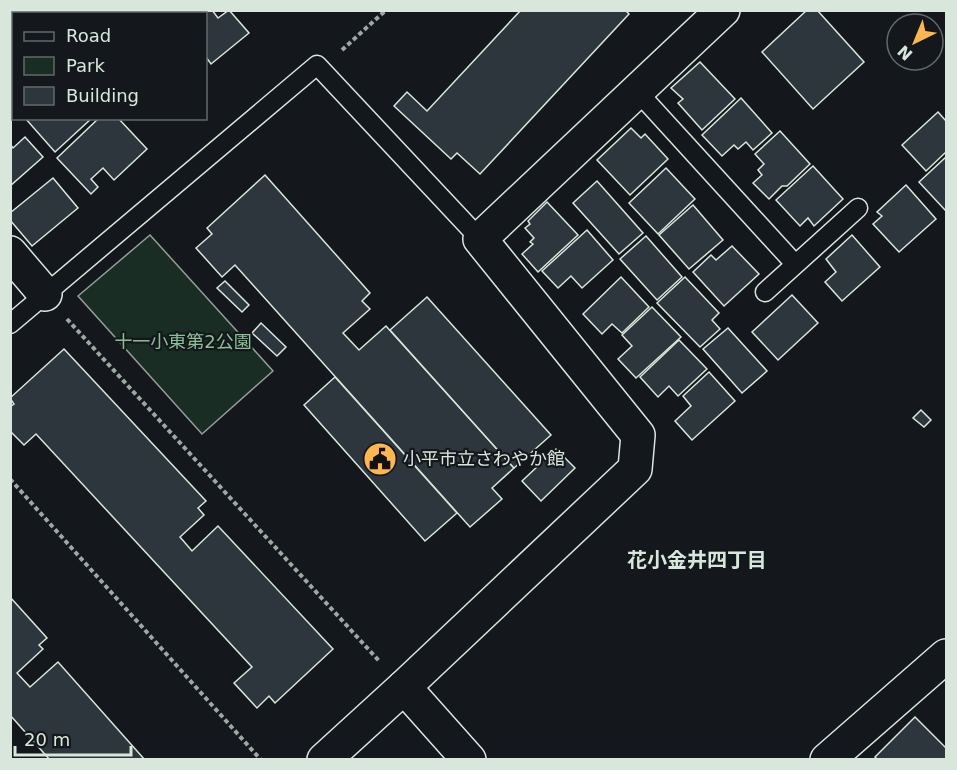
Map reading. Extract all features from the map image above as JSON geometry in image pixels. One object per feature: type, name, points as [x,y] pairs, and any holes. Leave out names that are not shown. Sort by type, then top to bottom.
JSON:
[{"type":"street","points":[[324,759],[404,687],[635,469],[638,435],[480,239],[723,10]]},
{"type":"street","points":[[10,254],[45,294]]},
{"type":"street","points":[[826,759],[946,656]]},
{"type":"street","points":[[404,687],[469,759]]},
{"type":"lane","points":[[10,324],[317,65],[480,239]]},
{"type":"lane","points":[[637,91],[795,264]]},
{"type":"lane","points":[[765,292],[858,208]]},
{"type":"path","points":[[321,69],[386,10]]},
{"type":"path","points":[[45,294],[404,687]]},
{"type":"path","points":[[10,479],[261,759]]},
{"type":"green space","name":"十一小東第2公園","points":[[150,235],[273,371],[202,434],[78,296]]},
{"type":"building","points":[[160,10],[212,10],[218,18],[229,10],[249,33],[211,64],[207,58],[207,12],[158,12]]},
{"type":"building","points":[[521,10],[625,10],[629,14],[480,174],[457,153],[451,159],[394,106],[407,92],[427,111]]},
{"type":"building","points":[[807,10],[817,10],[864,62],[813,109],[762,52]]},
{"type":"building","points":[[700,62],[735,99],[702,130],[678,103],[683,99],[671,88]]},
{"type":"building","points":[[741,98],[772,133],[753,150],[746,142],[738,149],[734,145],[722,156],[702,135]]},
{"type":"building","points":[[938,112],[946,121],[946,152],[926,171],[902,145]]},
{"type":"building","points":[[27,120],[90,120],[55,152]]},
{"type":"building","points":[[97,120],[120,120],[147,149],[114,180],[103,168],[91,179],[98,187],[91,194],[57,158]]},
{"type":"building","points":[[631,128],[641,138],[645,134],[668,159],[630,195],[597,160]]},
{"type":"building","points":[[780,131],[810,164],[769,199],[753,183],[762,175],[758,170],[764,164],[755,154]]},
{"type":"building","points":[[25,137],[43,157],[10,186],[10,144],[13,148]]},
{"type":"building","points":[[946,157],[946,208],[945,210],[919,182]]},
{"type":"building","points":[[813,166],[843,199],[814,226],[808,218],[800,226],[776,200]]},
{"type":"building","points":[[666,168],[695,199],[658,234],[629,203]]},
{"type":"building","points":[[265,175],[370,293],[362,301],[370,309],[343,333],[359,350],[386,326],[514,468],[492,488],[502,499],[470,527],[235,265],[222,277],[196,248],[212,234],[207,228]]},
{"type":"building","points":[[53,178],[78,208],[32,246],[10,220],[10,213]]},
{"type":"building","points":[[597,181],[643,233],[619,254],[573,203]]},
{"type":"building","points":[[906,185],[936,219],[899,252],[873,224],[882,216],[877,212]]},
{"type":"building","points":[[547,202],[578,235],[538,272],[522,254],[533,244],[530,242],[534,238],[525,228],[530,224],[528,221]]},
{"type":"building","points":[[693,205],[723,240],[689,269],[659,235]]},
{"type":"building","points":[[587,230],[613,260],[582,288],[571,276],[558,288],[542,271]]},
{"type":"building","points":[[852,235],[880,267],[842,301],[825,282],[836,272],[826,259]]},
{"type":"building","points":[[646,236],[682,277],[657,300],[620,259]]},
{"type":"building","points":[[732,246],[759,274],[724,306],[693,272],[711,255],[716,260]]},
{"type":"building","points":[[621,277],[649,307],[622,333],[612,324],[602,334],[583,314]]},
{"type":"building","points":[[685,277],[719,313],[712,320],[720,329],[700,347],[657,303]]},
{"type":"building","points":[[225,281],[249,305],[242,312],[217,288]]},
{"type":"building","points":[[792,295],[818,323],[778,360],[752,332]]},
{"type":"building","points":[[427,297],[551,435],[514,468],[390,330]]},
{"type":"building","points":[[652,307],[681,337],[636,378],[618,359],[632,346],[622,335]]},
{"type":"building","points":[[261,323],[286,347],[277,356],[252,333]]},
{"type":"building","points":[[728,328],[767,371],[742,393],[703,349]]},
{"type":"building","points":[[679,340],[707,369],[678,396],[669,386],[658,397],[640,377]]},
{"type":"building","points":[[64,349],[206,501],[198,508],[204,515],[180,537],[192,551],[218,526],[333,649],[275,703],[269,696],[257,708],[234,683],[252,667],[36,434],[24,445],[10,431],[10,407],[14,404],[10,398]]},
{"type":"building","points":[[709,372],[735,401],[692,440],[675,421],[691,406],[683,396]]},
{"type":"building","name":"小平市立さわやか館","points":[[335,377],[457,513],[425,541],[304,405]]},
{"type":"building","points":[[921,410],[931,420],[924,427],[913,418]]},
{"type":"building","points":[[556,449],[575,468],[541,501],[522,481]]},
{"type":"building","points":[[10,597],[47,638],[39,645],[43,649],[17,673],[30,687],[58,662],[145,760],[50,760],[10,715]]},
{"type":"building","points":[[915,717],[946,748],[946,760],[878,760],[875,757]]},
{"type":"place","name":"小平市立さわやか館","points":[[380,459]]},
{"type":"district","name":"花小金井四丁目","points":[[697,560]]}]
